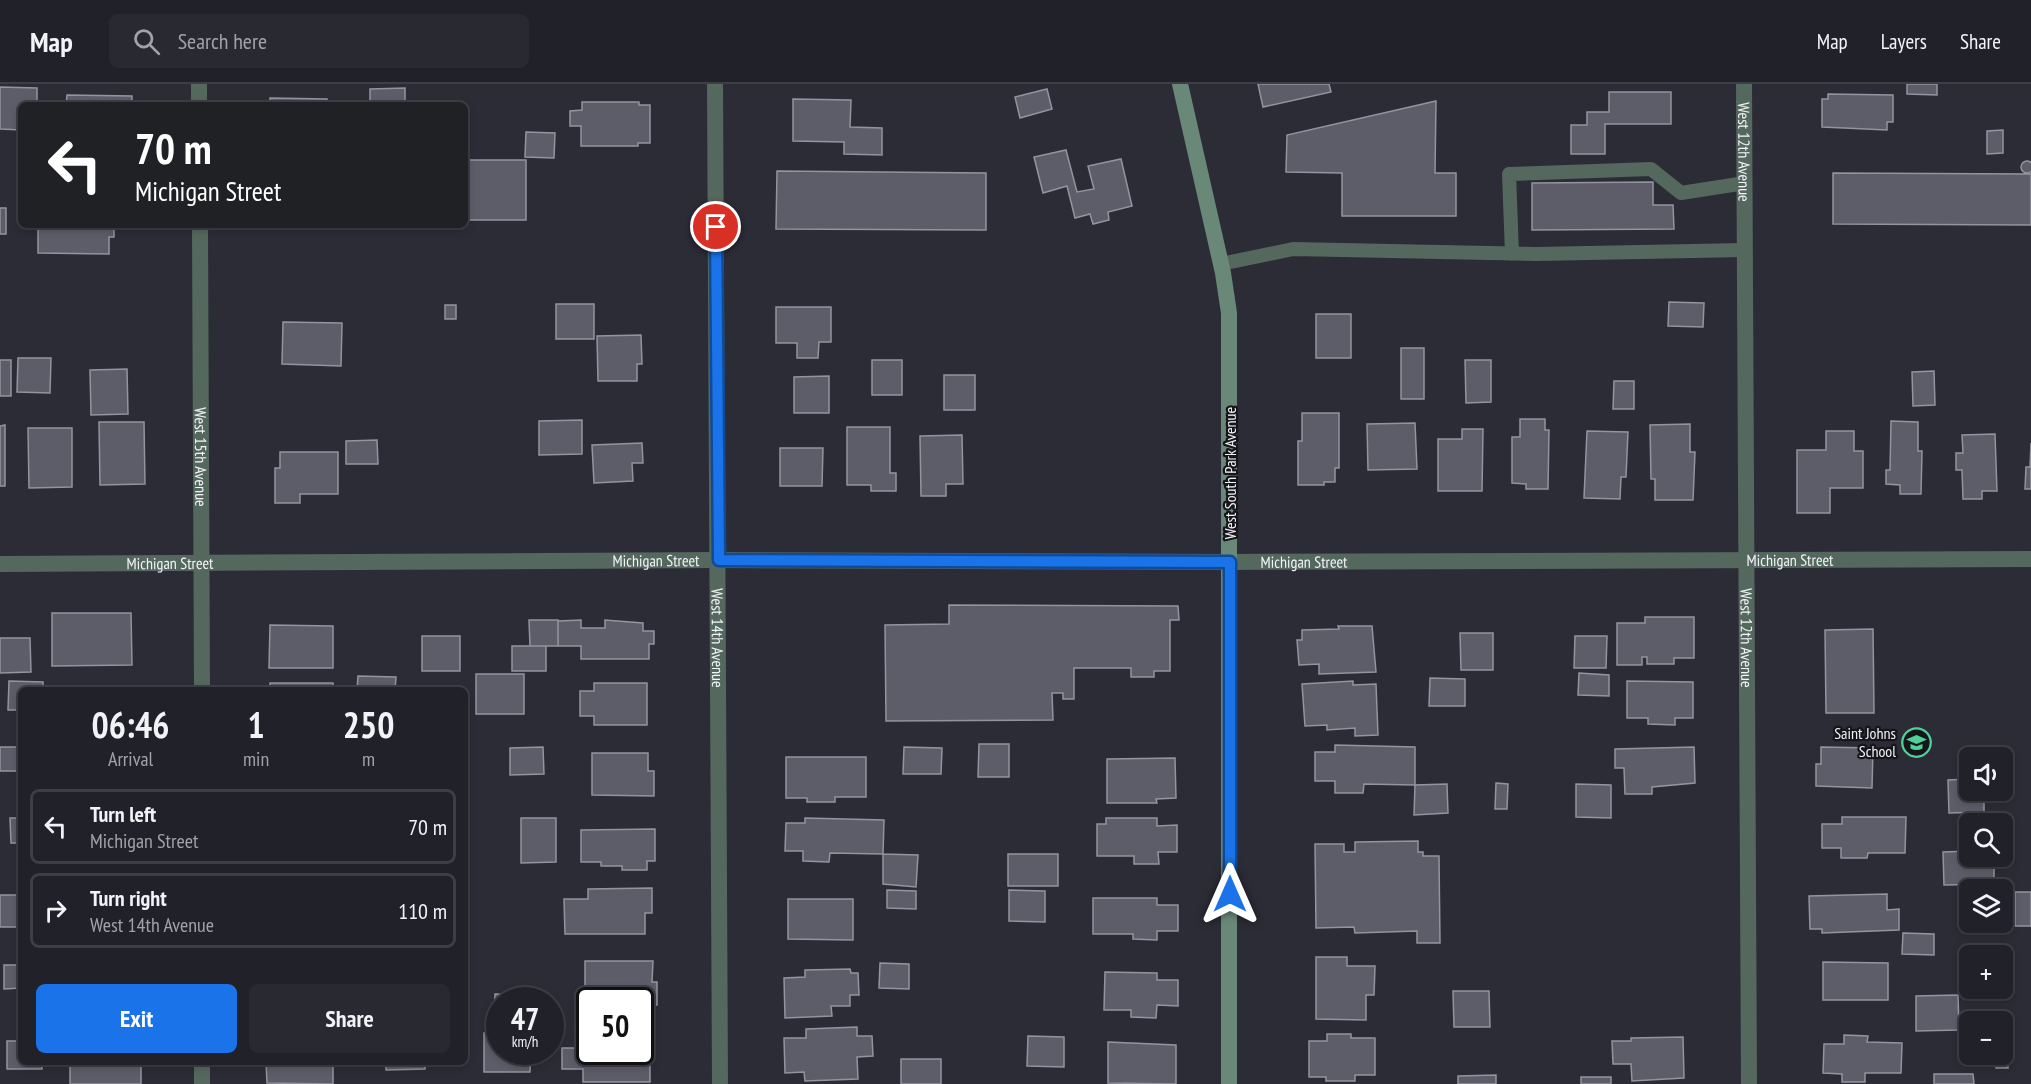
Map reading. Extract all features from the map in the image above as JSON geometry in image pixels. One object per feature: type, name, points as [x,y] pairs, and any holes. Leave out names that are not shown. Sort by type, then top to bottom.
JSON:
[{"type":"main road","name":"West South Park Avenue","points":[[1180,84],[1221,264],[1229,313],[1229,1084]]},
{"type":"street","points":[[199,84],[199,102]]},
{"type":"street","name":"West 14th Avenue","points":[[715,84],[720,1084]]},
{"type":"street","name":"West 12th Avenue","points":[[1744,84],[1749,1084]]},
{"type":"street","name":"West 15th Avenue","points":[[200,228],[202,687]]},
{"type":"street","name":"Michigan Street","points":[[0,564],[202,565],[719,560],[1230,562],[2031,558]]},
{"type":"street","points":[[202,1065],[202,1084]]},
{"type":"lane","points":[[1512,254],[1509,174],[1651,169],[1681,193],[1745,183]]},
{"type":"lane","points":[[1221,264],[1293,249],[1512,254],[1746,250]]},
{"type":"building","points":[[1258,84],[1329,84],[1331,92],[1263,107]]},
{"type":"building","points":[[1907,84],[1937,84],[1937,95],[1907,94]]},
{"type":"building","points":[[0,87],[37,88],[37,102],[18,102],[18,130],[0,129]]},
{"type":"building","points":[[405,88],[405,102],[370,102],[370,89]]},
{"type":"building","points":[[1047,89],[1052,109],[1020,118],[1015,97]]},
{"type":"building","points":[[1609,92],[1671,92],[1671,124],[1605,124],[1605,154],[1571,154],[1571,125],[1587,125],[1587,112],[1609,112]]},
{"type":"building","points":[[1828,94],[1893,95],[1893,122],[1887,122],[1887,130],[1822,127],[1822,99],[1828,99]]},
{"type":"building","points":[[67,95],[132,96],[132,102],[66,102]]},
{"type":"building","points":[[270,98],[327,99],[327,102],[270,102]]},
{"type":"building","points":[[793,99],[851,100],[850,127],[882,128],[882,155],[844,154],[844,142],[793,141]]},
{"type":"building","points":[[1436,101],[1435,173],[1456,173],[1456,216],[1342,216],[1342,173],[1286,172],[1287,135]]},
{"type":"building","points":[[582,102],[639,102],[639,105],[650,105],[650,143],[638,143],[638,146],[581,146],[581,126],[570,126],[570,111],[582,110]]},
{"type":"building","points":[[2003,130],[2003,153],[1987,154],[1987,131]]},
{"type":"building","points":[[526,132],[555,133],[554,158],[525,157]]},
{"type":"building","points":[[1066,150],[1077,192],[1094,189],[1088,166],[1121,159],[1132,206],[1108,212],[1109,220],[1093,224],[1090,214],[1075,218],[1067,186],[1043,193],[1034,157]]},
{"type":"building","points":[[468,160],[526,160],[526,220],[468,220]]},
{"type":"building","points":[[2027,161],[2031,163],[2031,171],[2027,173],[2023,171],[2021,167],[2023,163]]},
{"type":"building","points":[[777,171],[986,173],[986,230],[776,229]]},
{"type":"building","points":[[1833,173],[2031,174],[2031,225],[1833,224]]},
{"type":"building","points":[[1653,182],[1653,205],[1673,205],[1674,229],[1532,230],[1532,183]]},
{"type":"building","points":[[0,208],[6,208],[6,234],[0,234]]},
{"type":"building","points":[[38,228],[114,228],[114,237],[109,237],[109,254],[38,253]]},
{"type":"building","points":[[1669,302],[1704,303],[1703,327],[1668,326]]},
{"type":"building","points":[[556,304],[594,304],[594,339],[556,339]]},
{"type":"building","points":[[445,305],[456,305],[456,319],[445,319]]},
{"type":"building","points":[[776,307],[831,307],[831,342],[819,342],[818,358],[797,358],[797,343],[776,343]]},
{"type":"building","points":[[1316,314],[1351,314],[1351,358],[1316,358]]},
{"type":"building","points":[[283,322],[342,323],[341,366],[282,364]]},
{"type":"building","points":[[641,335],[642,364],[637,364],[637,381],[598,381],[597,336]]},
{"type":"building","points":[[1401,348],[1424,348],[1424,399],[1401,399]]},
{"type":"building","points":[[18,358],[51,358],[50,393],[17,392]]},
{"type":"building","points":[[0,360],[11,360],[11,396],[0,396]]},
{"type":"building","points":[[872,360],[902,360],[902,395],[872,395]]},
{"type":"building","points":[[1465,360],[1491,360],[1491,402],[1466,403]]},
{"type":"building","points":[[127,369],[128,414],[91,415],[90,370]]},
{"type":"building","points":[[1934,371],[1935,405],[1913,406],[1912,372]]},
{"type":"building","points":[[944,375],[975,375],[975,410],[944,410]]},
{"type":"building","points":[[829,376],[829,413],[794,413],[794,377]]},
{"type":"building","points":[[1614,381],[1634,381],[1634,409],[1613,409]]},
{"type":"building","points":[[1302,413],[1339,413],[1339,468],[1335,468],[1335,482],[1324,482],[1324,485],[1298,485],[1298,441],[1302,441]]},
{"type":"building","points":[[1520,419],[1545,419],[1545,430],[1549,430],[1548,489],[1526,489],[1526,484],[1512,483],[1512,437],[1520,437]]},
{"type":"building","points":[[582,420],[582,454],[539,455],[539,421]]},
{"type":"building","points":[[1891,421],[1918,422],[1918,451],[1922,451],[1921,494],[1900,494],[1900,485],[1886,484],[1886,470],[1890,470]]},
{"type":"building","points":[[99,422],[144,422],[145,484],[100,485]]},
{"type":"building","points":[[1415,423],[1417,469],[1368,470],[1367,424]]},
{"type":"building","points":[[1690,424],[1690,452],[1695,452],[1693,500],[1655,500],[1655,479],[1651,479],[1650,425]]},
{"type":"building","points":[[5,425],[5,486],[0,486],[0,426]]},
{"type":"building","points":[[847,427],[890,427],[890,473],[896,473],[896,491],[871,491],[871,485],[847,485]]},
{"type":"building","points":[[28,428],[72,428],[72,487],[29,488]]},
{"type":"building","points":[[1462,429],[1483,429],[1482,491],[1438,491],[1438,439],[1462,439]]},
{"type":"building","points":[[1587,431],[1628,432],[1626,477],[1621,477],[1620,499],[1584,498]]},
{"type":"building","points":[[1826,431],[1854,431],[1854,451],[1863,451],[1863,488],[1830,488],[1830,513],[1797,513],[1797,450],[1826,450]]},
{"type":"building","points":[[1995,434],[1997,491],[1982,491],[1982,499],[1963,499],[1962,470],[1956,470],[1956,453],[1963,453],[1962,435]]},
{"type":"building","points":[[962,435],[963,484],[946,484],[946,496],[921,496],[920,436]]},
{"type":"building","points":[[377,440],[378,464],[346,464],[346,441]]},
{"type":"building","points":[[642,443],[643,463],[632,463],[633,481],[594,483],[592,445]]},
{"type":"building","points":[[2031,443],[2031,489],[2025,489],[2026,467],[2030,467]]},
{"type":"building","points":[[780,448],[823,448],[822,486],[780,486]]},
{"type":"building","points":[[280,452],[338,452],[338,494],[300,494],[300,503],[275,503],[275,468],[280,468]]},
{"type":"building","points":[[949,605],[1178,606],[1179,620],[1170,620],[1170,671],[1154,671],[1154,677],[1131,677],[1131,668],[1074,668],[1074,699],[1063,699],[1063,693],[1052,693],[1053,720],[886,721],[885,625],[949,624]]},
{"type":"building","points":[[52,613],[131,613],[132,665],[52,666]]},
{"type":"building","points":[[1645,617],[1694,617],[1694,658],[1674,658],[1674,664],[1647,664],[1647,657],[1642,657],[1642,665],[1617,665],[1617,623],[1645,623]]},
{"type":"building","points":[[529,620],[558,620],[558,646],[530,646]]},
{"type":"building","points":[[581,620],[581,628],[605,628],[605,620],[643,623],[643,631],[654,631],[654,644],[649,644],[649,659],[581,659],[581,646],[558,646],[558,621]]},
{"type":"building","points":[[270,625],[333,626],[333,668],[269,668]]},
{"type":"building","points":[[1338,626],[1372,626],[1376,672],[1319,674],[1319,664],[1299,665],[1297,640],[1302,640],[1302,630],[1339,629]]},
{"type":"building","points":[[1873,629],[1874,713],[1826,713],[1825,630]]},
{"type":"building","points":[[1460,633],[1493,633],[1493,670],[1461,670]]},
{"type":"building","points":[[422,636],[460,636],[460,671],[422,671]]},
{"type":"building","points":[[1575,636],[1607,636],[1606,668],[1574,668]]},
{"type":"building","points":[[0,638],[30,638],[31,672],[0,673]]},
{"type":"building","points":[[512,646],[546,646],[546,671],[512,671]]},
{"type":"building","points":[[1579,673],[1609,675],[1609,696],[1578,695]]},
{"type":"building","points":[[476,674],[524,674],[524,714],[476,714]]},
{"type":"building","points":[[358,676],[396,677],[395,687],[357,687]]},
{"type":"building","points":[[1430,678],[1465,679],[1465,706],[1429,706]]},
{"type":"building","points":[[9,681],[43,682],[43,687],[18,687],[18,710],[8,710]]},
{"type":"building","points":[[1353,681],[1353,685],[1376,684],[1378,735],[1355,736],[1355,728],[1327,730],[1327,725],[1305,726],[1302,684]]},
{"type":"building","points":[[1627,681],[1693,682],[1693,718],[1675,718],[1675,725],[1648,724],[1648,718],[1627,718]]},
{"type":"building","points":[[270,683],[333,683],[333,687],[270,687]]},
{"type":"building","points":[[594,683],[647,683],[647,725],[594,725],[594,716],[580,716],[580,691],[594,691]]},
{"type":"building","points":[[979,744],[1009,744],[1009,777],[978,777]]},
{"type":"building","points":[[1335,745],[1415,747],[1415,785],[1364,784],[1363,793],[1335,793],[1335,781],[1315,781],[1315,752],[1335,752]]},
{"type":"building","points":[[0,747],[18,747],[18,771],[0,771]]},
{"type":"building","points":[[543,747],[544,774],[510,775],[510,748]]},
{"type":"building","points":[[904,747],[942,748],[941,774],[903,774]]},
{"type":"building","points":[[1694,747],[1695,783],[1652,787],[1652,794],[1625,794],[1624,768],[1615,768],[1615,749]]},
{"type":"building","points":[[1821,747],[1873,748],[1872,788],[1816,786],[1816,764],[1821,764]]},
{"type":"building","points":[[592,753],[648,753],[648,771],[654,771],[654,796],[592,795]]},
{"type":"building","points":[[786,757],[866,757],[866,797],[835,797],[835,802],[807,802],[807,798],[786,798]]},
{"type":"building","points":[[1175,758],[1176,798],[1156,799],[1157,803],[1107,803],[1107,759]]},
{"type":"building","points":[[1948,780],[1959,780],[1959,801],[1984,801],[1984,812],[1949,813]]},
{"type":"building","points":[[1496,783],[1508,784],[1507,809],[1495,809]]},
{"type":"building","points":[[1447,784],[1448,813],[1414,815],[1415,785]]},
{"type":"building","points":[[1576,784],[1611,785],[1611,818],[1576,817]]},
{"type":"building","points":[[1842,817],[1906,817],[1905,853],[1868,853],[1867,858],[1841,858],[1841,848],[1822,848],[1822,824],[1842,824]]},
{"type":"building","points":[[10,818],[18,818],[18,843],[11,843]]},
{"type":"building","points":[[521,818],[556,818],[556,862],[521,863]]},
{"type":"building","points":[[805,818],[884,820],[883,854],[830,853],[829,862],[803,861],[803,851],[785,851],[786,823],[805,823]]},
{"type":"building","points":[[1106,818],[1157,818],[1157,826],[1177,825],[1177,852],[1158,852],[1159,864],[1134,864],[1134,856],[1097,856],[1097,824],[1106,824]]},
{"type":"building","points":[[655,829],[655,861],[647,861],[647,870],[622,870],[622,866],[601,866],[601,862],[581,862],[581,830]]},
{"type":"building","points":[[1418,841],[1418,852],[1423,852],[1423,856],[1439,856],[1440,943],[1417,943],[1417,931],[1355,933],[1354,927],[1316,928],[1315,844],[1344,844],[1344,852],[1355,852],[1355,842]]},
{"type":"building","points":[[1959,851],[1959,867],[1994,867],[1994,879],[1959,879],[1959,885],[1944,885],[1943,852]]},
{"type":"building","points":[[883,854],[918,855],[916,887],[883,884]]},
{"type":"building","points":[[1008,854],[1058,854],[1058,886],[1008,886]]},
{"type":"building","points":[[652,888],[652,913],[645,913],[645,934],[565,934],[564,899],[588,899],[588,889]]},
{"type":"building","points":[[887,890],[916,891],[916,909],[887,908]]},
{"type":"building","points":[[1009,890],[1045,891],[1045,922],[1009,921]]},
{"type":"building","points":[[2015,892],[2031,892],[2031,926],[2015,926]]},
{"type":"building","points":[[1887,894],[1887,910],[1899,909],[1899,930],[1822,933],[1822,929],[1810,929],[1809,896]]},
{"type":"building","points":[[0,895],[18,895],[18,927],[0,927]]},
{"type":"building","points":[[1093,898],[1157,898],[1157,905],[1178,905],[1178,931],[1157,931],[1157,940],[1133,939],[1133,934],[1093,934]]},
{"type":"building","points":[[788,899],[853,899],[853,940],[788,939]]},
{"type":"building","points":[[1903,933],[1934,934],[1934,955],[1902,954]]},
{"type":"building","points":[[1316,957],[1347,957],[1347,966],[1375,966],[1374,995],[1366,995],[1366,1020],[1316,1019]]},
{"type":"building","points":[[585,961],[653,961],[652,982],[657,982],[657,1005],[654,1005],[654,987],[585,987]]},
{"type":"building","points":[[1823,962],[1888,963],[1888,1000],[1823,1000]]},
{"type":"building","points":[[880,963],[909,964],[909,989],[879,988]]},
{"type":"building","points":[[4,965],[18,965],[18,988],[4,989]]},
{"type":"building","points":[[850,969],[851,973],[858,973],[859,995],[850,995],[850,1006],[831,1006],[832,1016],[785,1018],[784,978],[805,977],[805,970]]},
{"type":"building","points":[[1105,972],[1157,973],[1157,980],[1178,980],[1178,1006],[1157,1005],[1156,1018],[1131,1017],[1131,1010],[1104,1010]]},
{"type":"building","points":[[1453,991],[1489,991],[1490,1027],[1454,1027]]},
{"type":"building","points":[[1958,995],[1959,1030],[1916,1031],[1916,996]]},
{"type":"building","points":[[857,1027],[857,1036],[872,1036],[873,1056],[857,1057],[858,1079],[805,1081],[804,1072],[785,1073],[784,1038],[806,1038],[806,1029]]},
{"type":"building","points":[[484,1033],[486,1033],[486,1065],[530,1065],[530,1072],[484,1072]]},
{"type":"building","points":[[1327,1034],[1351,1034],[1351,1038],[1375,1038],[1375,1075],[1355,1075],[1355,1081],[1326,1081],[1326,1077],[1309,1077],[1309,1041],[1327,1041]]},
{"type":"building","points":[[1844,1035],[1868,1036],[1867,1042],[1902,1043],[1901,1073],[1865,1073],[1865,1082],[1842,1082],[1842,1074],[1823,1073],[1824,1044],[1844,1044]]},
{"type":"building","points":[[1028,1036],[1064,1037],[1064,1067],[1027,1066]]},
{"type":"building","points":[[1683,1037],[1684,1078],[1632,1081],[1631,1064],[1613,1064],[1612,1041],[1631,1041],[1631,1038]]},
{"type":"building","points":[[7,1041],[18,1041],[18,1065],[42,1065],[42,1069],[7,1069]]},
{"type":"building","points":[[1108,1042],[1176,1045],[1176,1084],[1108,1083]]},
{"type":"building","points":[[564,1048],[576,1048],[576,1065],[650,1065],[650,1082],[583,1082],[583,1069],[562,1069]]},
{"type":"building","points":[[901,1059],[941,1059],[941,1084],[901,1084]]},
{"type":"building","points":[[70,1065],[141,1065],[141,1084],[70,1084]]},
{"type":"building","points":[[266,1065],[333,1065],[333,1084],[267,1083]]},
{"type":"building","points":[[386,1065],[425,1065],[425,1069],[386,1070]]},
{"type":"building","points":[[1996,1065],[2008,1065],[2008,1068],[1996,1068]]},
{"type":"building","points":[[1934,1074],[1973,1074],[1974,1084],[1934,1084]]},
{"type":"building","points":[[1496,1075],[1496,1084],[1458,1084],[1458,1076]]},
{"type":"building","points":[[1581,1077],[1611,1077],[1611,1084],[1581,1084]]},
{"type":"place","name":"Saint Johns School","points":[[1917,742]]},
{"type":"route","points":[[716,227],[719,560],[1230,562],[1230,894]]}]
